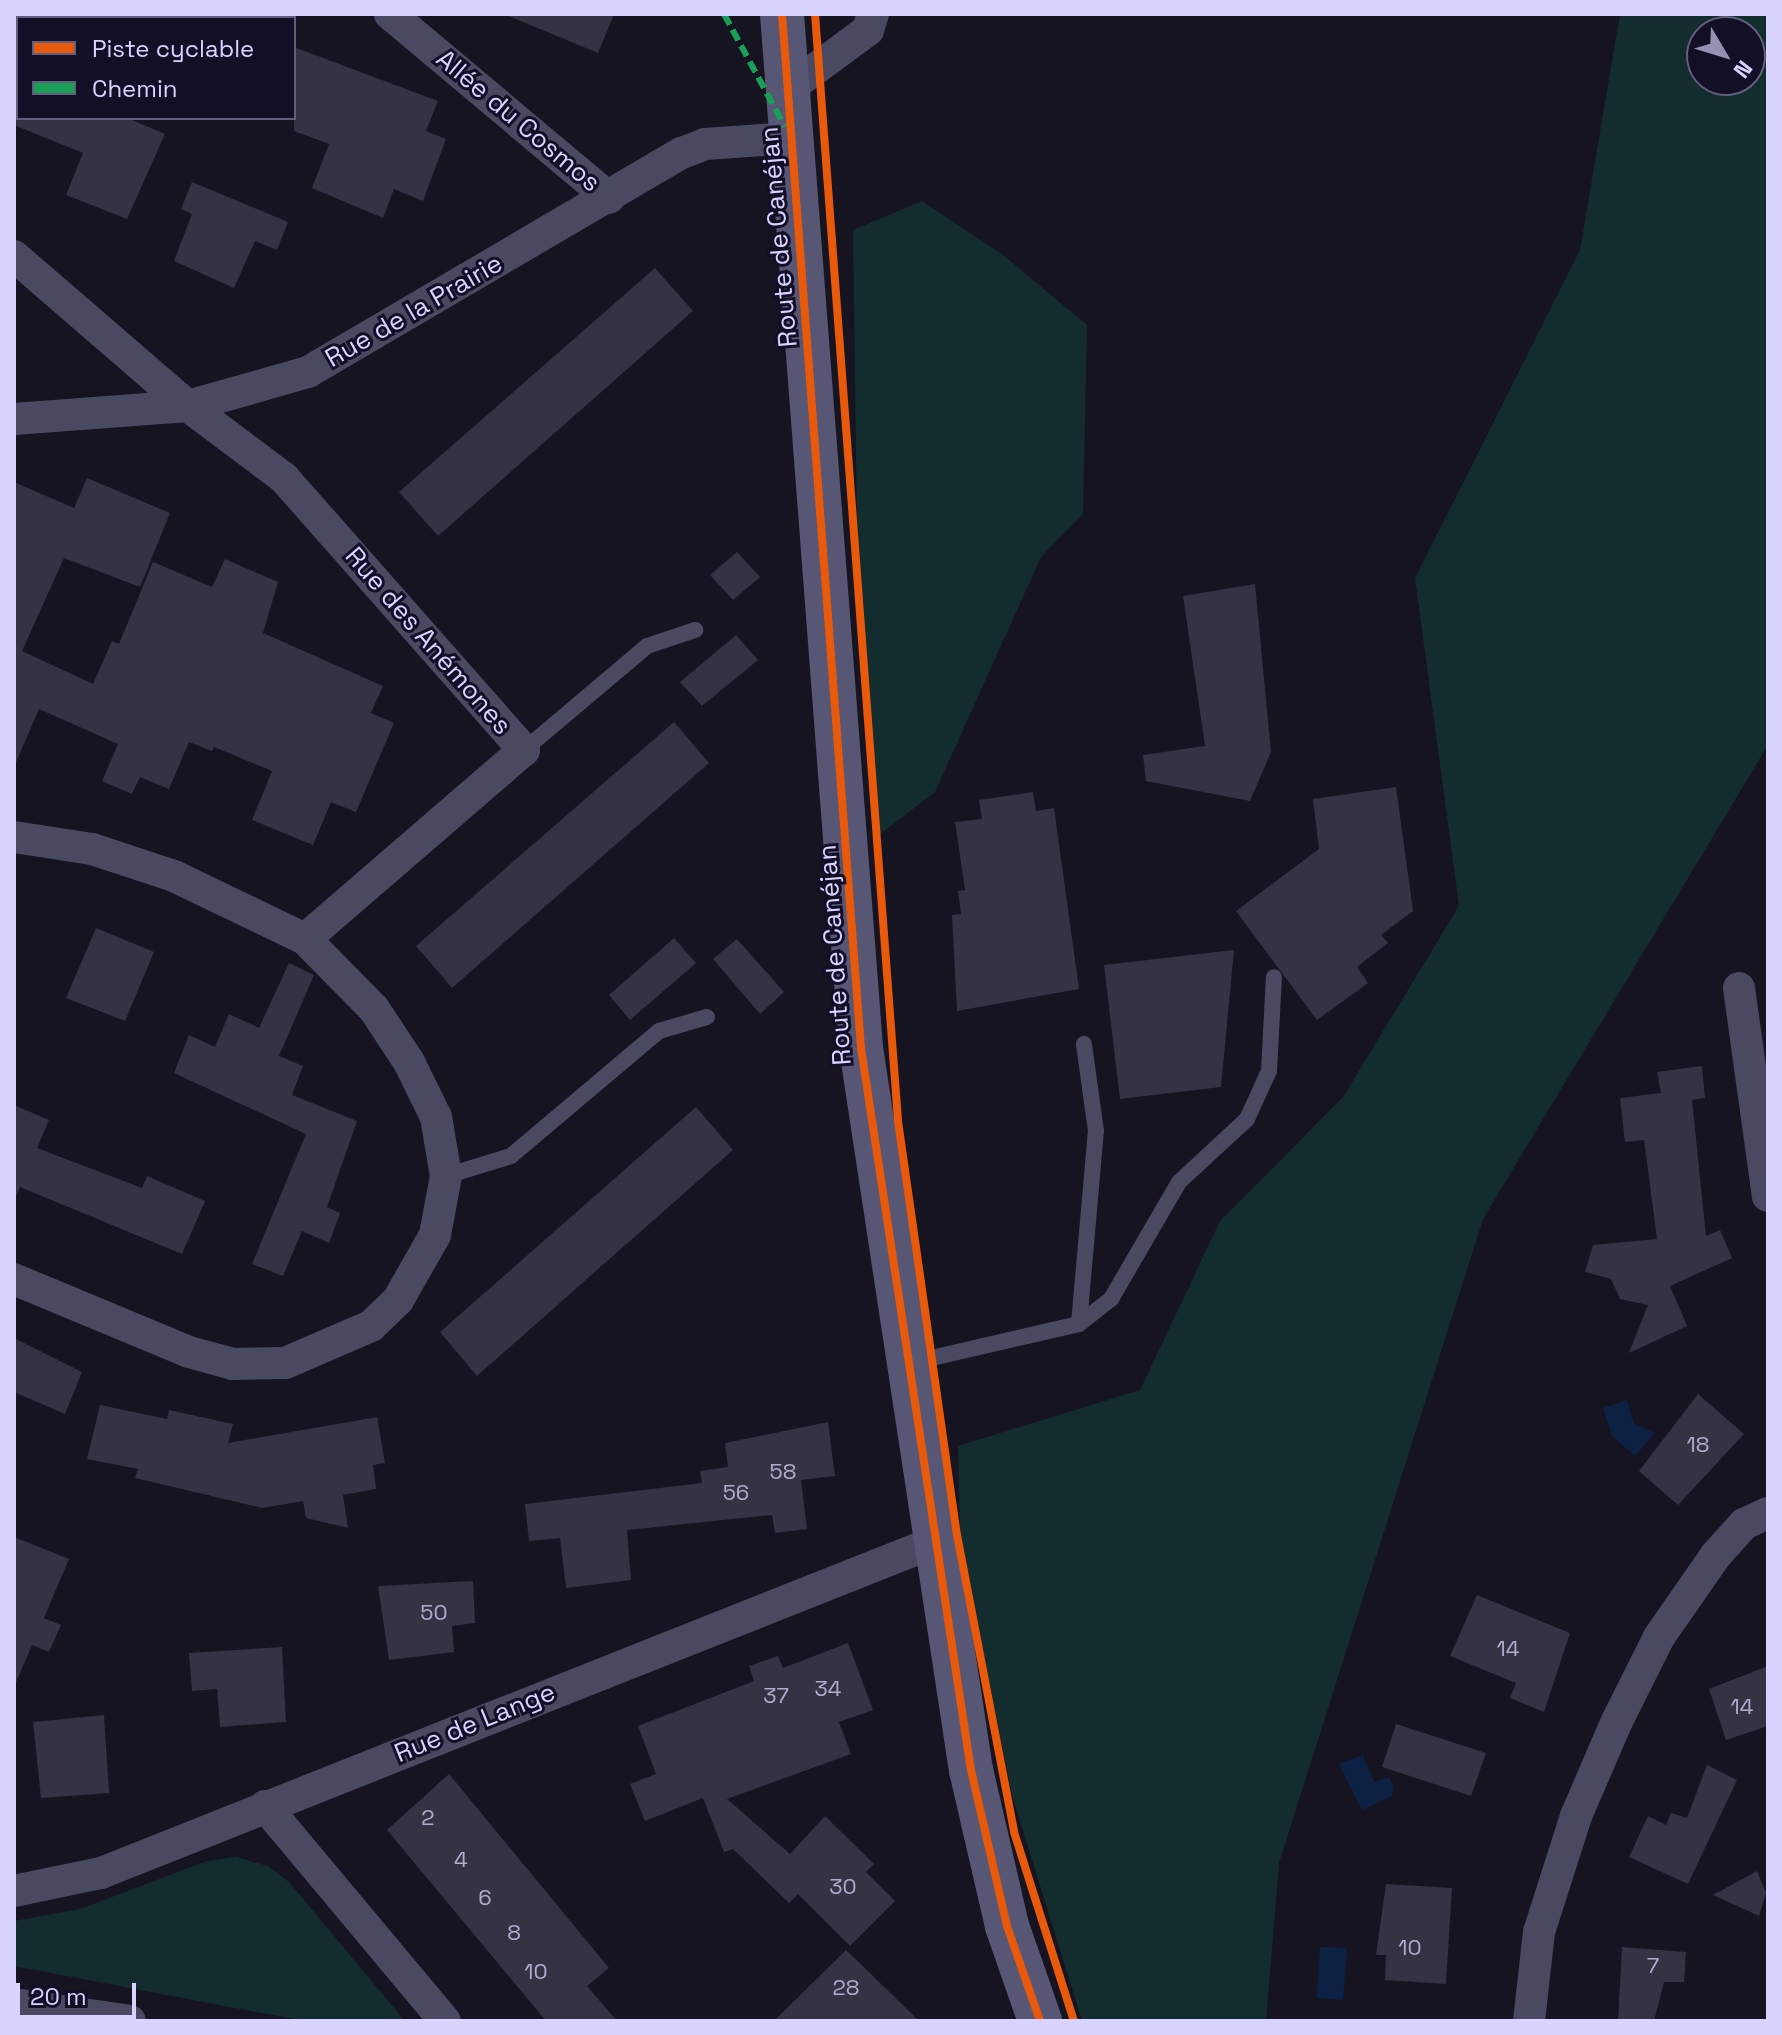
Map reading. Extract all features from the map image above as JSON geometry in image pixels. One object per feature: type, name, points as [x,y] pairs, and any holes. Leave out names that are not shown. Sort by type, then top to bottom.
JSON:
[{"type":"street","name":"Allée du Cosmos","points":[[390,14],[609,198]]},
{"type":"street","name":"Route de Canéjan","points":[[782,14],[861,1048],[904,1364],[971,1770],[1007,1926],[1040,2021]]},
{"type":"street","points":[[787,90],[868,30],[873,14]]},
{"type":"street","name":"Rue de la Prairie","points":[[14,419],[188,406],[308,372],[705,144],[791,138]]},
{"type":"street","name":"Rue des Anémones","points":[[14,256],[188,406],[284,478],[524,750],[305,939]]},
{"type":"street","points":[[14,837],[92,849],[174,876],[305,939],[374,1009],[409,1062],[436,1117],[446,1176],[435,1235],[398,1300],[371,1326],[285,1363],[233,1364],[189,1352],[14,1279]]},
{"type":"street","points":[[1739,988],[1768,1196]]},
{"type":"street","points":[[1529,2021],[1539,1932],[1576,1816],[1617,1721],[1659,1637],[1716,1555],[1744,1524],[1768,1513]]},
{"type":"street","name":"Rue de Lange","points":[[14,1891],[101,1873],[932,1543]]},
{"type":"street","points":[[265,1806],[445,2021]]},
{"type":"street","points":[[14,2004],[130,2021]]},
{"type":"lane","points":[[524,750],[647,646],[695,630]]},
{"type":"lane","points":[[904,1364],[1079,1324],[1111,1299],[1179,1182],[1247,1119],[1269,1071],[1274,977]]},
{"type":"lane","points":[[446,1176],[511,1156],[659,1031],[707,1017]]},
{"type":"lane","points":[[1079,1324],[1096,1131],[1084,1044]]},
{"type":"green space","points":[[1620,14],[1768,14],[1768,745],[1483,1219],[1279,1863],[1266,2021],[1082,2021],[1012,1795],[960,1536],[958,1446],[1140,1390],[1220,1221],[1343,1097],[1459,906],[1415,578],[1580,250]]},
{"type":"green space","points":[[922,201],[1002,254],[1087,325],[1083,514],[1041,557],[935,792],[875,838],[857,531],[853,230]]},
{"type":"green space","points":[[236,1857],[268,1866],[289,1882],[405,2021],[304,2021],[14,1966],[14,1921],[80,1909],[207,1861]]},
{"type":"water","points":[[1627,1400],[1634,1424],[1655,1433],[1635,1456],[1612,1436],[1603,1408]]},
{"type":"water","points":[[1363,1755],[1374,1782],[1389,1777],[1394,1788],[1392,1796],[1362,1810],[1339,1764]]},
{"type":"water","points":[[1320,1947],[1347,1948],[1343,2000],[1317,1998]]},
{"type":"building","points":[[504,14],[614,14],[598,53]]},
{"type":"building","points":[[296,48],[438,101],[426,131],[446,139],[423,201],[394,189],[383,218],[312,188],[329,144],[294,131]]},
{"type":"building","points":[[14,118],[132,120],[165,134],[127,219],[66,195],[83,153],[14,125]]},
{"type":"building","points":[[192,182],[288,222],[277,250],[255,241],[234,288],[174,261],[192,214],[181,209]]},
{"type":"building","points":[[655,268],[693,311],[438,536],[399,492]]},
{"type":"building","points":[[87,478],[170,513],[140,587],[64,558],[22,651],[93,684],[112,641],[119,644],[153,562],[212,587],[225,559],[278,582],[263,633],[383,686],[371,713],[394,723],[356,812],[331,802],[313,845],[252,820],[272,771],[214,747],[212,751],[189,742],[169,789],[140,777],[132,794],[102,781],[118,744],[39,709],[14,767],[14,482],[74,508]]},
{"type":"building","points":[[737,552],[760,577],[733,600],[710,575]]},
{"type":"building","points":[[1255,584],[1271,752],[1250,801],[1146,781],[1143,755],[1205,746],[1183,596]]},
{"type":"building","points":[[736,635],[758,660],[702,706],[680,682]]},
{"type":"building","points":[[674,722],[709,763],[452,988],[416,946]]},
{"type":"building","points":[[1396,787],[1413,911],[1381,935],[1388,943],[1357,967],[1368,983],[1317,1020],[1236,911],[1319,849],[1313,799]]},
{"type":"building","points":[[1033,792],[1036,811],[1054,808],[1079,989],[957,1011],[952,915],[961,914],[958,891],[965,890],[955,822],[982,819],[979,800]]},
{"type":"building","points":[[96,928],[154,952],[125,1021],[66,998]]},
{"type":"building","points":[[674,938],[696,963],[630,1020],[609,995]]},
{"type":"building","points":[[737,939],[784,992],[760,1014],[713,959]]},
{"type":"building","points":[[1234,950],[1221,1087],[1120,1099],[1104,965]]},
{"type":"building","points":[[289,963],[314,975],[279,1056],[303,1066],[292,1095],[357,1121],[327,1207],[340,1213],[329,1243],[302,1231],[283,1276],[252,1264],[306,1134],[174,1073],[189,1035],[215,1047],[229,1014],[259,1028]]},
{"type":"building","points":[[1702,1066],[1705,1098],[1692,1100],[1706,1236],[1720,1230],[1732,1258],[1670,1286],[1687,1326],[1629,1353],[1648,1305],[1620,1299],[1611,1279],[1585,1272],[1593,1245],[1657,1239],[1644,1140],[1625,1142],[1620,1098],[1661,1093],[1657,1072]]},
{"type":"building","points":[[14,1105],[49,1120],[37,1148],[142,1188],[147,1176],[205,1201],[182,1254],[20,1187],[14,1201]]},
{"type":"building","points":[[696,1107],[733,1150],[477,1376],[440,1332]]},
{"type":"building","points":[[14,1338],[82,1372],[65,1414],[14,1392]]},
{"type":"building","points":[[1698,1394],[1744,1434],[1678,1505],[1639,1471]]},
{"type":"building","points":[[100,1405],[167,1419],[169,1410],[233,1424],[228,1443],[377,1417],[385,1463],[373,1465],[376,1489],[343,1495],[348,1528],[306,1518],[303,1501],[262,1508],[135,1478],[138,1469],[87,1459]]},
{"type":"building","points":[[828,1422],[835,1476],[801,1480],[807,1529],[775,1533],[772,1515],[627,1530],[631,1580],[566,1588],[560,1538],[529,1541],[525,1504],[702,1483],[700,1471],[728,1467],[725,1443]]},
{"type":"building","points":[[14,1537],[69,1559],[44,1618],[61,1625],[49,1652],[32,1645],[14,1687]]},
{"type":"building","points":[[473,1581],[475,1623],[452,1626],[454,1652],[389,1660],[378,1586]]},
{"type":"building","points":[[1477,1595],[1570,1633],[1544,1712],[1510,1698],[1516,1683],[1450,1656]]},
{"type":"building","points":[[848,1643],[873,1710],[839,1722],[851,1754],[727,1799],[790,1854],[825,1816],[874,1864],[866,1872],[895,1901],[850,1946],[798,1894],[789,1903],[733,1849],[724,1852],[703,1798],[645,1821],[630,1784],[656,1774],[638,1726],[754,1681],[749,1666],[778,1656],[783,1668]]},
{"type":"building","points":[[282,1647],[286,1722],[220,1727],[217,1689],[192,1691],[189,1653]]},
{"type":"building","points":[[1768,1666],[1768,1726],[1726,1740],[1709,1689]]},
{"type":"building","points":[[104,1715],[109,1793],[41,1798],[33,1722]]},
{"type":"building","points":[[1396,1724],[1486,1753],[1471,1796],[1382,1767]]},
{"type":"building","points":[[1707,1765],[1737,1780],[1688,1884],[1629,1857],[1648,1816],[1666,1825],[1671,1813],[1687,1818]]},
{"type":"building","points":[[449,1774],[609,1968],[587,1986],[617,2021],[546,2021],[387,1830]]},
{"type":"building","points":[[1757,1871],[1766,1893],[1759,1916],[1713,1895]]},
{"type":"building","points":[[1386,1884],[1452,1888],[1446,1984],[1385,1980],[1386,1955],[1376,1955]]},
{"type":"building","points":[[1622,1947],[1686,1952],[1684,1982],[1664,1982],[1654,2021],[1618,2021]]},
{"type":"building","points":[[846,1950],[870,1973],[919,2021],[774,2021]]},
{"type":"marked path","points":[[724,14],[785,127]]},
{"type":"cycle path","points":[[782,14],[861,1048],[971,1770],[1007,1926],[1040,2021]]},
{"type":"cycle path","points":[[815,14],[898,1121],[957,1535],[1014,1832],[1074,2021]]}]
